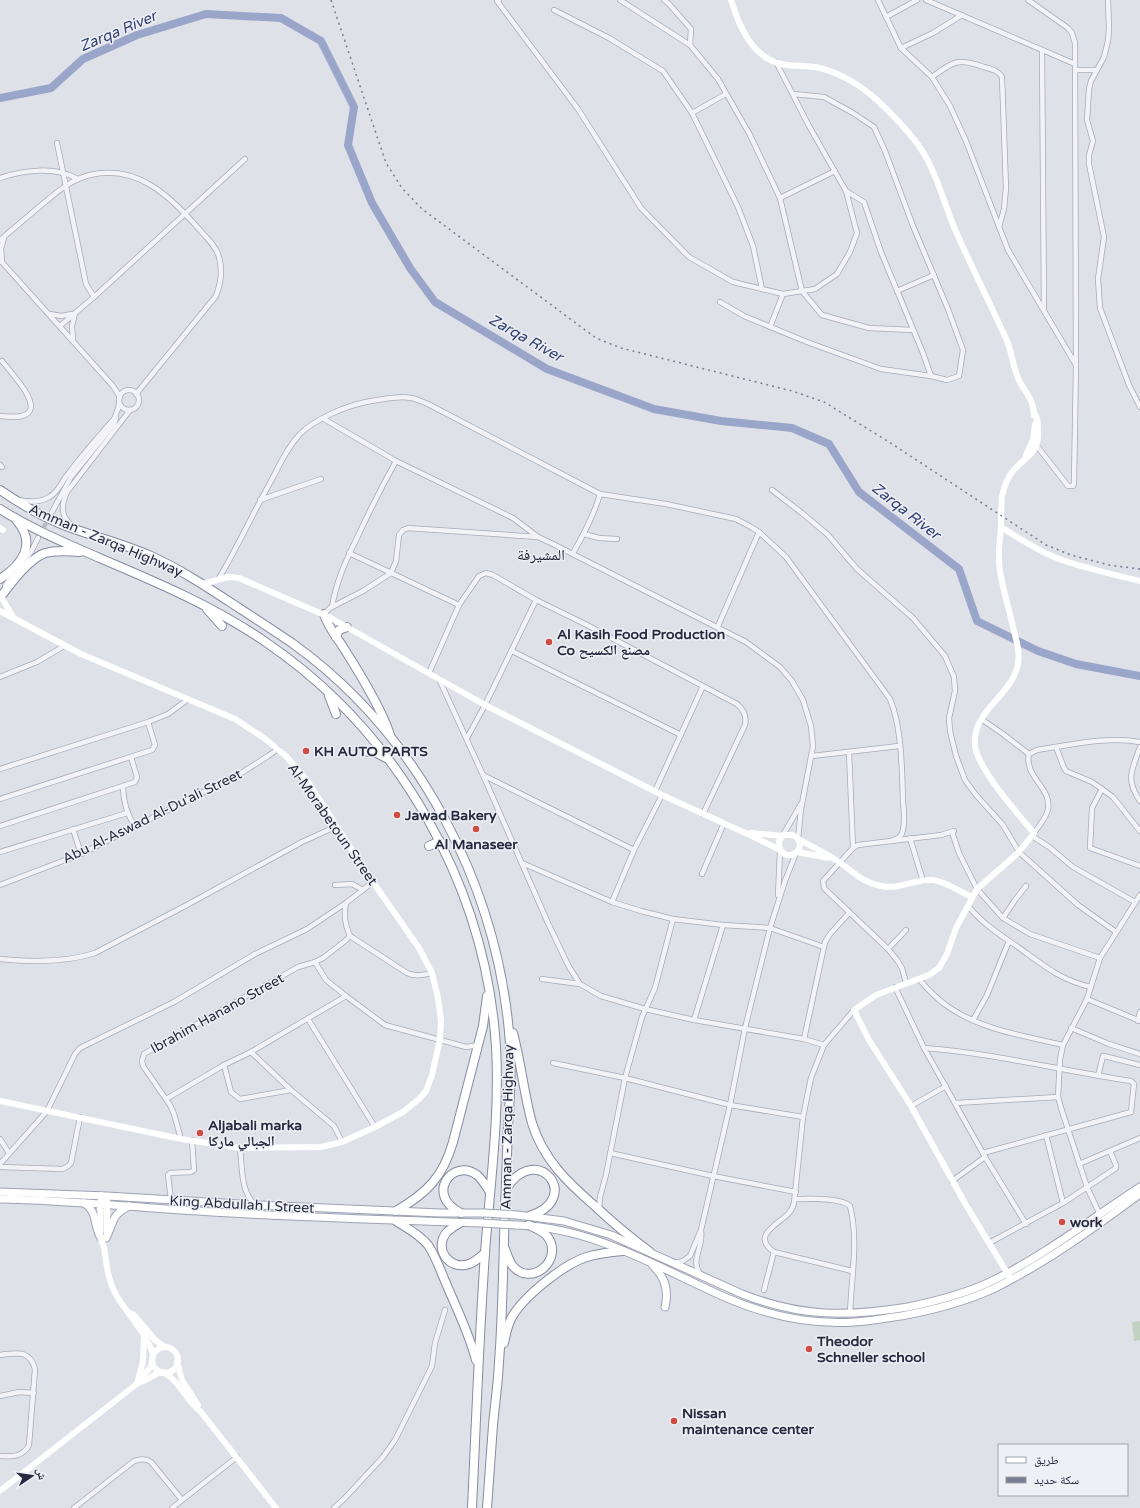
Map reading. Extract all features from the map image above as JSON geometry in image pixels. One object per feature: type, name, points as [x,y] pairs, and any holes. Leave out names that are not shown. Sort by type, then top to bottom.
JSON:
[{"type":"highway","name":"Amman - Zarqa Highway","points":[[0,490],[43,516],[143,553],[167,564],[220,595],[278,633],[317,662],[365,708],[410,762],[445,820],[469,870],[493,941],[502,981],[507,1014],[511,1074],[499,1362],[487,1508]]},
{"type":"highway","name":"Amman - Zarqa Highway","points":[[0,509],[13,518],[47,535],[204,606],[226,617],[268,643],[326,690],[359,723],[392,762],[440,841],[471,915],[487,981],[494,1029],[497,1078],[478,1366],[472,1508]]},
{"type":"highway","points":[[0,580],[17,564],[23,556],[26,547],[23,528],[13,518]]},
{"type":"highway","points":[[1,595],[39,556],[56,552],[87,552]]},
{"type":"highway","points":[[204,606],[222,626]]},
{"type":"highway","points":[[324,614],[328,625],[381,713],[392,739]]},
{"type":"highway","points":[[336,637],[339,630],[347,627]]},
{"type":"highway","points":[[326,690],[332,700],[336,714]]},
{"type":"highway","points":[[368,752],[379,753],[392,762]]},
{"type":"highway","points":[[429,846],[440,841]]},
{"type":"highway","points":[[396,1211],[425,1191],[436,1180],[444,1167],[454,1142],[486,1011],[487,981]]},
{"type":"highway","points":[[507,1014],[516,1045],[531,1119],[537,1136],[550,1160],[558,1172],[589,1202],[650,1252]]},
{"type":"highway","points":[[506,1189],[516,1176],[527,1170],[537,1169],[542,1171],[550,1178],[555,1187],[554,1198],[547,1208],[529,1216]]},
{"type":"highway","points":[[461,1213],[450,1206],[443,1194],[445,1184],[451,1175],[460,1170],[471,1171],[479,1176],[490,1192]]},
{"type":"highway","points":[[396,1220],[423,1239],[433,1254],[472,1344],[478,1366]]},
{"type":"highway","points":[[460,1223],[451,1228],[444,1236],[442,1246],[445,1257],[453,1264],[464,1265],[474,1262],[485,1253]]},
{"type":"highway","points":[[504,1244],[513,1267],[519,1271],[525,1274],[532,1274],[544,1268],[551,1257],[550,1243],[547,1236],[529,1225]]},
{"type":"highway","points":[[499,1362],[507,1327],[525,1300],[562,1269],[571,1264],[590,1256],[623,1251]]},
{"type":"main road","name":"King Abdullah I Street","points":[[0,1192],[104,1196],[317,1208],[461,1213],[484,1212],[559,1220],[588,1227],[611,1235],[742,1294],[777,1306],[813,1313],[850,1314],[872,1313],[939,1300],[972,1290],[1055,1245],[1140,1187]]},
{"type":"main road","name":"King Abdullah I Street","points":[[0,1199],[104,1204],[316,1218],[529,1225],[589,1237],[647,1261],[729,1299],[758,1310],[815,1322],[848,1322],[873,1320],[941,1308],[976,1296],[1011,1279],[1089,1231],[1140,1194]]},
{"type":"main road","points":[[84,1203],[89,1206],[94,1213],[98,1233],[104,1238],[113,1218],[129,1206]]},
{"type":"main road","points":[[316,1218],[317,1208]]},
{"type":"main road","points":[[647,1261],[659,1273],[665,1284],[667,1294],[665,1307]]},
{"type":"main road","points":[[682,1278],[687,1270]]},
{"type":"main road","points":[[939,1300],[941,1308]]},
{"type":"street","points":[[499,0],[497,1],[578,109],[641,208],[690,257],[733,282],[783,294],[815,289],[837,274],[850,252],[857,233],[846,191],[776,62]]},
{"type":"street","points":[[620,0],[690,45],[718,79],[750,134],[780,198],[802,291],[822,315],[869,328],[913,330]]},
{"type":"street","points":[[664,0],[670,4],[691,29],[690,45]]},
{"type":"street","points":[[732,0],[746,36],[762,55],[776,62],[821,69],[837,74],[852,83],[881,104],[917,144],[929,162],[956,233],[1007,341],[1017,375],[1031,400],[1035,424],[1033,440],[1030,450],[1020,464]]},
{"type":"street","points":[[878,0],[902,48],[932,77],[950,106],[966,141],[1008,250],[1076,365]]},
{"type":"street","points":[[886,17],[917,0]]},
{"type":"street","points":[[926,0],[1075,64]]},
{"type":"street","points":[[1028,0],[1068,28],[1072,33],[1075,43],[1076,365],[1073,486],[1068,486],[1037,446]]},
{"type":"street","points":[[1108,0],[1108,41],[1105,54],[1090,85],[1087,120],[1093,139],[1089,155],[1089,164],[1104,237],[1099,272],[1098,294],[1100,308],[1109,335],[1129,385],[1140,407]]},
{"type":"street","points":[[554,10],[609,38],[663,71],[692,113],[738,208],[752,246],[762,289]]},
{"type":"street","points":[[902,48],[933,33],[962,15]]},
{"type":"street","points":[[1042,50],[1044,312]]},
{"type":"street","points":[[932,77],[950,64],[961,62],[969,62],[995,70],[1000,73],[1002,77],[1006,188],[1004,209],[999,227]]},
{"type":"street","points":[[1075,70],[1097,70]]},
{"type":"street","points":[[692,113],[726,94]]},
{"type":"street","points":[[720,302],[744,316],[770,327],[881,369],[931,376],[947,380],[959,376],[962,350],[948,309],[874,127],[854,113],[824,97],[793,94]]},
{"type":"street","points":[[57,143],[86,284],[94,297]]},
{"type":"street","points":[[60,326],[245,160]]},
{"type":"street","points":[[0,178],[38,171],[63,173],[78,179]]},
{"type":"street","points":[[780,198],[835,171]]},
{"type":"street","points":[[0,240],[66,185],[90,175],[104,174],[130,176],[152,185],[185,213],[216,248],[221,267],[220,287],[216,296],[136,394]]},
{"type":"street","points":[[846,191],[864,202],[881,252],[931,376]]},
{"type":"street","points":[[4,237],[1,249],[1,261],[113,386],[120,397]]},
{"type":"street","points":[[897,291],[934,275]]},
{"type":"street","points":[[770,327],[783,294]]},
{"type":"street","points":[[48,312],[61,316],[75,312]]},
{"type":"street","points":[[73,341],[72,326],[75,312]]},
{"type":"street","points":[[0,416],[22,416],[30,411],[31,404],[28,395],[2,361]]},
{"type":"street","points":[[113,386],[136,394]]},
{"type":"street","points":[[52,512],[72,477],[114,424],[120,397],[127,391]]},
{"type":"street","points":[[79,530],[68,523],[64,518],[64,498],[75,480],[130,410],[137,406],[138,402],[136,394]]},
{"type":"street","points":[[220,595],[218,580],[233,556],[260,500],[288,449],[301,433],[342,408],[380,399],[410,397],[428,404],[600,494],[666,504],[736,519],[759,532],[786,557],[890,699],[894,708],[903,783],[904,830],[900,837],[893,840]]},
{"type":"street","points":[[119,403],[124,409],[130,410]]},
{"type":"street","points":[[1034,413],[1037,418],[1039,437],[1037,446],[1033,452],[1014,470],[1006,484],[1002,496],[1001,527],[998,549],[998,563],[1019,652],[1018,667],[1012,679],[981,719],[975,737],[975,745],[979,760],[1033,834],[1073,867],[1135,902]]},
{"type":"street","points":[[12,498],[36,502],[49,498],[54,494],[116,414]]},
{"type":"street","points":[[99,444],[125,418]]},
{"type":"street","points":[[324,419],[396,461],[513,518],[538,537],[718,626],[746,642],[780,667],[792,681],[804,700],[811,726],[813,746],[803,799],[798,839],[800,845],[787,874],[770,928],[745,1028],[730,1105],[701,1231],[690,1256],[683,1261],[674,1264]]},
{"type":"street","points":[[332,607],[338,581],[349,554],[396,461]]},
{"type":"street","points":[[260,500],[321,479]]},
{"type":"street","points":[[772,490],[828,535],[857,569],[912,618],[945,656],[954,677],[955,691],[949,718],[950,731],[965,780],[1003,826],[1019,852],[1078,905],[1116,932]]},
{"type":"street","points":[[573,553],[596,508],[600,494]]},
{"type":"street","points":[[1001,527],[1020,540],[1054,557],[1071,563],[1140,581]]},
{"type":"street","points":[[324,614],[332,607],[363,592],[391,574],[396,561],[399,535],[403,530],[408,528],[538,537]]},
{"type":"street","points":[[718,626],[759,532]]},
{"type":"street","points":[[584,534],[599,538],[617,539]]},
{"type":"street","points":[[13,618],[1,595],[12,575],[27,558],[38,538]]},
{"type":"street","points":[[349,554],[459,606]]},
{"type":"street","points":[[428,673],[459,606],[479,576],[486,573],[493,575],[536,600],[737,704],[745,713],[746,725],[703,814]]},
{"type":"street","points":[[0,580],[12,575]]},
{"type":"street","points":[[203,584],[228,577],[239,578],[324,614],[485,705],[662,795],[746,833],[786,855],[793,855],[796,853],[838,861]]},
{"type":"street","points":[[467,738],[512,651],[536,600]]},
{"type":"street","name":"Al-Morabetoun Street","points":[[0,611],[64,646],[187,700],[235,719],[278,749],[296,767],[308,782],[373,882],[409,931],[432,973],[440,1009],[440,1040],[432,1075],[426,1091],[403,1112],[342,1142],[313,1148],[240,1148],[181,1139],[0,1101]]},
{"type":"street","points":[[0,677],[36,662],[64,646]]},
{"type":"street","points":[[512,651],[681,735]]},
{"type":"street","points":[[439,679],[467,738],[548,923],[569,967],[580,984]]},
{"type":"street","points":[[655,791],[703,686]]},
{"type":"street","points":[[0,769],[148,722],[168,714],[187,700]]},
{"type":"street","points":[[981,719],[1029,754]]},
{"type":"street","points":[[0,799],[152,750],[155,747],[148,722]]},
{"type":"street","points":[[852,1271],[774,1252],[766,1242],[766,1233],[771,1227],[788,1214],[795,1199],[803,1117],[811,1078],[824,1044],[854,1010],[871,997],[933,973],[943,964],[956,928],[977,889],[1019,852],[1047,814],[1049,807],[1048,801],[1029,768],[1027,762],[1029,754],[1037,750],[1114,739],[1140,742]]},
{"type":"street","points":[[812,756],[899,746]]},
{"type":"street","points":[[1056,747],[1066,771],[1092,782],[1102,789],[1118,802],[1140,831]]},
{"type":"street","points":[[1140,747],[1130,780],[1133,790],[1140,801]]},
{"type":"street","name":"Abu Al-Aswad Al-Du’ali Street","points":[[0,885],[82,854],[243,772],[278,749]]},
{"type":"street","points":[[849,752],[853,848]]},
{"type":"street","points":[[0,826],[135,782],[137,780],[137,775],[131,757]]},
{"type":"street","points":[[483,775],[634,850]]},
{"type":"street","points":[[123,787],[127,813],[135,827]]},
{"type":"street","points":[[1102,789],[1092,808],[1090,848],[1140,866]]},
{"type":"street","points":[[612,902],[634,850],[662,795]]},
{"type":"street","points":[[776,908],[780,866],[779,841],[803,799]]},
{"type":"street","points":[[0,852],[127,813]]},
{"type":"street","points":[[702,874],[724,823]]},
{"type":"street","points":[[0,959],[16,961],[62,960],[83,957],[94,953],[186,906],[302,842],[337,826]]},
{"type":"street","points":[[73,829],[82,854]]},
{"type":"street","points":[[906,983],[903,972],[897,960],[888,949],[824,888],[823,881],[838,861],[853,848],[866,843],[941,835],[953,832],[959,853],[977,889],[1003,918],[1030,934],[1100,958]]},
{"type":"street","points":[[746,833],[783,836],[793,835],[838,861],[858,878],[880,886],[900,887],[923,881],[939,881],[972,897]]},
{"type":"street","points":[[910,838],[923,881]]},
{"type":"street","points":[[522,863],[612,902],[673,919],[723,925],[770,928],[824,947]]},
{"type":"street","points":[[0,1164],[47,1110],[75,1054],[80,1048],[193,992],[255,954],[307,929],[346,903],[373,882]]},
{"type":"street","points":[[335,885],[352,884],[362,890]]},
{"type":"street","points":[[1003,918],[1026,886]]},
{"type":"street","points":[[1100,1215],[1087,1187],[1058,1097],[1059,1068],[1063,1045],[1087,999],[1100,958],[1140,895]]},
{"type":"street","points":[[346,903],[344,916],[350,936],[410,974],[421,976],[432,973]]},
{"type":"street","points":[[968,906],[978,917],[1055,974],[1075,984],[1091,987]]},
{"type":"street","points":[[804,1039],[824,947],[830,934],[849,913]]},
{"type":"street","points":[[599,1210],[600,1197],[625,1078],[645,1009],[654,991],[673,919]]},
{"type":"street","points":[[694,1020],[723,925]]},
{"type":"street","points":[[888,949],[906,930]]},
{"type":"street","name":"Ibrahim Hanano Street","points":[[181,1139],[174,1114],[166,1099],[143,1066],[142,1061],[144,1054],[265,985],[298,968],[315,962],[334,950],[350,936]]},
{"type":"street","points":[[974,1020],[987,995],[1009,941]]},
{"type":"street","points":[[315,962],[326,980],[385,1025],[466,1047],[479,1043]]},
{"type":"street","points":[[542,979],[580,984],[601,996],[645,1009],[694,1020],[745,1028],[824,1044]]},
{"type":"street","points":[[919,979],[937,998],[951,1008],[974,1020],[1013,1034],[1063,1045]]},
{"type":"street","points":[[895,987],[924,1048],[984,1155],[1026,1224]]},
{"type":"street","points":[[166,1099],[224,1065],[251,1052],[279,1034],[308,1019],[346,996]]},
{"type":"street","points":[[1087,999],[1139,1021],[1140,1012]]},
{"type":"street","points":[[854,1010],[869,1040],[911,1106],[952,1180],[1011,1279]]},
{"type":"street","points":[[308,1019],[375,1127]]},
{"type":"street","points":[[1071,1028],[1109,1044],[1140,1054]]},
{"type":"street","points":[[466,1047],[475,1057]]},
{"type":"street","points":[[924,1048],[961,1052],[1133,1082],[1132,1110],[984,1155],[952,1180]]},
{"type":"street","points":[[251,1052],[334,1126],[342,1142]]},
{"type":"street","points":[[1098,1076],[1102,1056],[1140,1065]]},
{"type":"street","points":[[553,1062],[625,1078],[730,1105],[803,1117]]},
{"type":"street","points":[[224,1065],[230,1092],[240,1099],[292,1090]]},
{"type":"street","points":[[911,1106],[946,1086]]},
{"type":"street","points":[[956,1103],[1058,1097]]},
{"type":"street","points":[[0,1167],[67,1168],[71,1161],[80,1117]]},
{"type":"street","points":[[1046,1135],[1063,1203]]},
{"type":"street","points":[[1079,1164],[1140,1138]]},
{"type":"street","points":[[0,1139],[9,1153]]},
{"type":"street","points":[[172,1200],[168,1174],[191,1172],[194,1170],[192,1140]]},
{"type":"street","points":[[240,1148],[245,1190],[248,1198],[257,1205]]},
{"type":"street","points":[[989,1243],[1063,1203],[1116,1168],[1110,1151]]},
{"type":"street","points":[[610,1153],[713,1176],[796,1192]]},
{"type":"street","points":[[239,1204],[243,1199],[245,1190]]},
{"type":"street","points":[[104,1196],[104,1246],[106,1270],[110,1282],[115,1293],[130,1313],[134,1315],[155,1340],[174,1352],[182,1380],[201,1412]]},
{"type":"street","points":[[589,1202],[600,1197]]},
{"type":"street","points":[[795,1199],[846,1202],[850,1206],[854,1231],[850,1314]]},
{"type":"street","points":[[701,1231],[701,1239],[696,1263],[698,1271],[703,1277]]},
{"type":"street","points":[[764,1290],[774,1252]]},
{"type":"street","points":[[334,1508],[383,1457],[396,1440],[432,1366],[435,1343],[445,1310]]},
{"type":"street","points":[[130,1313],[131,1318],[150,1345],[153,1355],[150,1368],[140,1378],[137,1384]]},
{"type":"street","points":[[137,1384],[143,1361],[144,1336]]},
{"type":"street","points":[[153,1355],[157,1349],[166,1347]]},
{"type":"street","points":[[0,1355],[26,1355],[31,1359],[35,1369],[29,1445],[24,1453],[9,1457],[0,1456]]},
{"type":"street","points":[[152,1362],[155,1369],[174,1380],[201,1412],[237,1457],[273,1507]]},
{"type":"street","points":[[0,1490],[137,1384],[162,1372],[167,1372],[174,1369],[177,1362]]},
{"type":"street","points":[[0,1396],[19,1392],[34,1392]]},
{"type":"street","points":[[172,1508],[237,1457]]},
{"type":"street","points":[[74,1508],[134,1461],[140,1459],[151,1462],[182,1500]]},
{"type":"green space","points":[[1140,1321],[1140,1340],[1134,1341],[1132,1322]]},
{"type":"waterway","name":"Zarqa River","points":[[0,98],[51,88],[83,59],[137,35],[206,14],[281,18],[321,41],[354,107],[348,145],[372,203],[410,268],[435,302],[547,369],[654,409],[721,421],[792,428],[829,444],[859,492],[959,569],[977,621],[1038,651],[1076,664],[1140,676]]},
{"type":"tunnel","points":[[41,533],[49,517]]},
{"type":"railway","points":[[331,0],[386,163],[402,188],[422,209],[596,338],[621,348],[792,391],[824,402],[889,442],[1046,545],[1071,555],[1109,565],[1140,569]]},
{"type":"place","name":"Al Kasih Food Production Co مصنع الكسيح","points":[[549,642]]},
{"type":"place","name":"KH AUTO PARTS","points":[[306,751]]},
{"type":"place","name":"Jawad Bakery","points":[[397,815]]},
{"type":"place","name":"Al Manaseer","points":[[476,829]]},
{"type":"place","name":"Aljabali marka الجبالي ماركا","points":[[200,1133]]},
{"type":"place","name":"work","points":[[1062,1222]]},
{"type":"place","name":"Theodor Schneller school","points":[[809,1349]]},
{"type":"place","name":"Nissan maintenance center","points":[[674,1421]]},
{"type":"district","name":"المشيرفة","points":[[541,555]]}]
